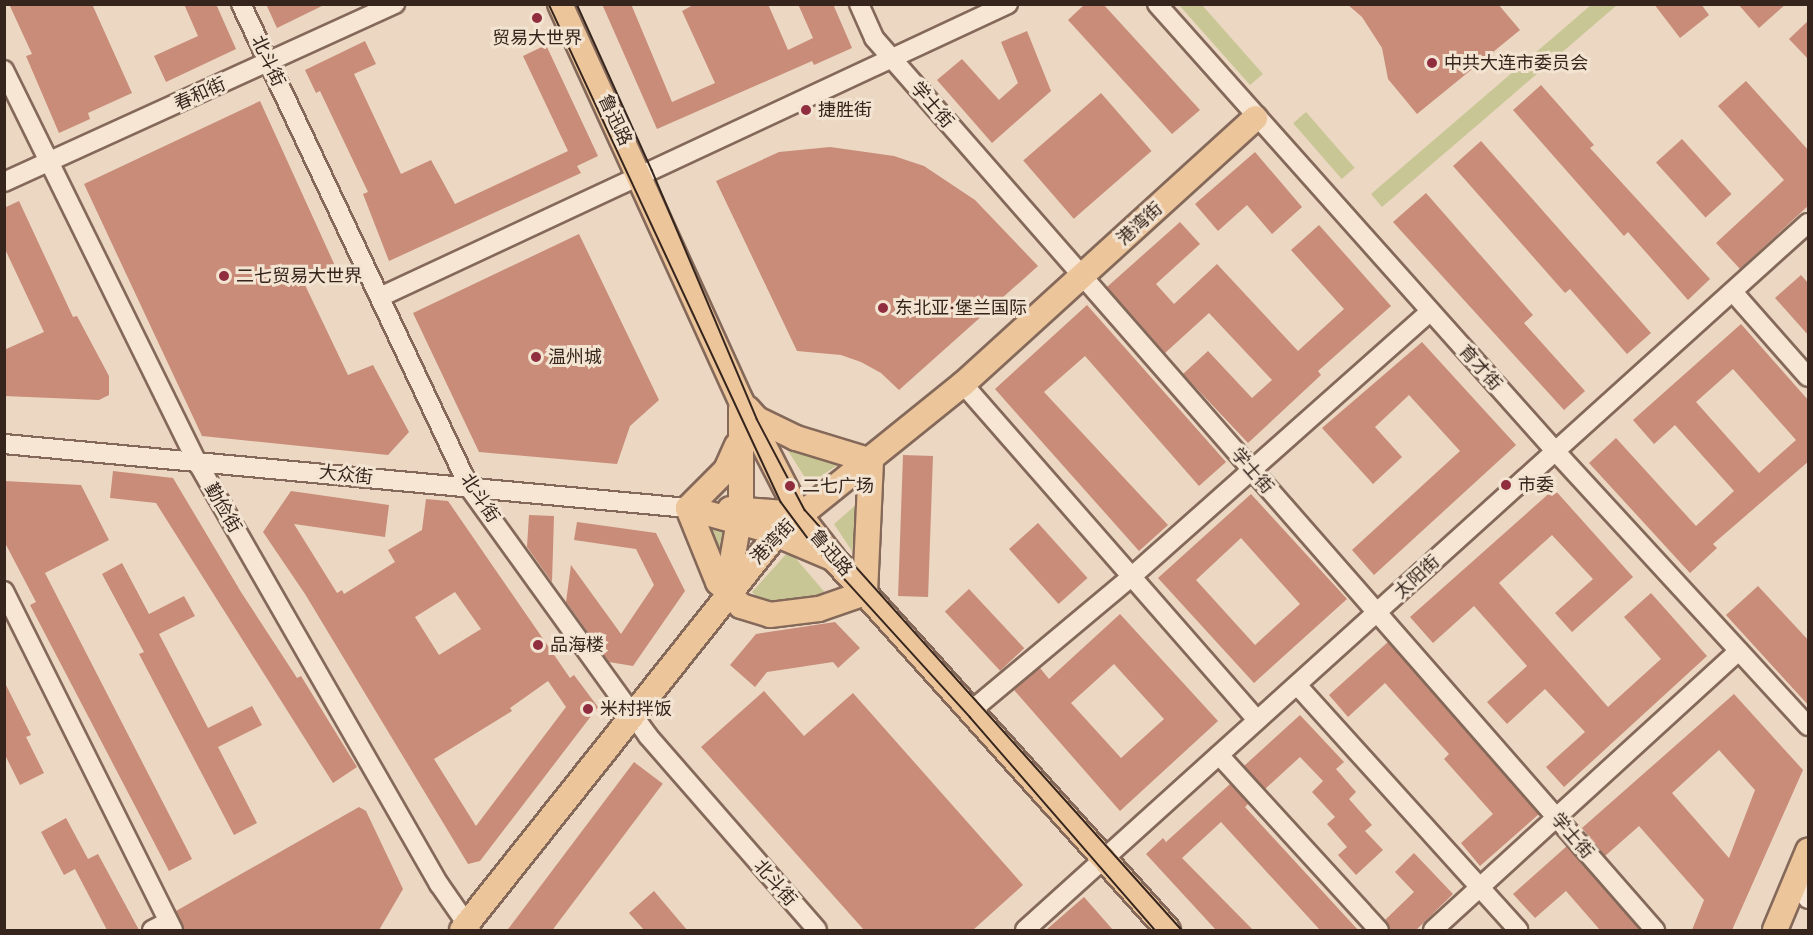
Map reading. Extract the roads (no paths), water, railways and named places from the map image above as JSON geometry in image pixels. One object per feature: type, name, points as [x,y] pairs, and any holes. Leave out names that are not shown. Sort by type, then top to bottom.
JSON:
[{"type":"main road","name":"鲁迅路","points":[[560,4],[641,176],[741,401],[800,514],[834,560],[1106,858],[1168,930]]},
{"type":"main road","name":"港湾街","points":[[466,929],[631,713],[777,534],[871,461],[963,384],[1255,118]]},
{"type":"main road","points":[[726,594],[741,516],[741,401]]},
{"type":"main road","points":[[688,508],[710,568],[726,594],[741,606],[770,615],[819,609],[865,593],[871,461],[777,430],[757,419],[741,401]]},
{"type":"main road","points":[[688,508],[726,470],[741,435]]},
{"type":"main road","points":[[688,508],[741,516],[800,514]]},
{"type":"main road","points":[[741,516],[834,560]]},
{"type":"main road","points":[[1775,930],[1802,889],[1809,851]]},
{"type":"street","name":"北斗街","points":[[241,4],[470,489],[631,713],[817,930]]},
{"type":"street","name":"春和街","points":[[4,182],[395,4]]},
{"type":"street","name":"学士街","points":[[859,4],[874,38],[1080,278],[1252,470],[1654,930]]},
{"type":"street","points":[[380,297],[1008,4]]},
{"type":"street","name":"育才街","points":[[1157,4],[1255,118],[1557,453],[1809,726]]},
{"type":"street","name":"勤俭街","points":[[4,70],[196,460],[466,929]]},
{"type":"street","name":"太阳街","points":[[1025,930],[1557,453],[1809,223]]},
{"type":"street","points":[[1733,292],[1809,377]]},
{"type":"street","points":[[972,710],[1130,578],[1430,312]]},
{"type":"street","points":[[963,384],[1130,578],[1257,720]]},
{"type":"street","name":"大众街","points":[[4,444],[196,460],[470,489],[688,508]]},
{"type":"street","points":[[7,599],[164,927]]},
{"type":"street","points":[[1433,930],[1558,820],[1739,651]]},
{"type":"street","points":[[1297,685],[1518,930]]},
{"type":"street","points":[[1219,755],[1379,930]]},
{"type":"tram line","points":[[549,4],[781,502],[810,541],[970,717],[1155,930]]},
{"type":"tram line","points":[[577,4],[652,170],[757,419],[805,510],[1182,930]]},
{"type":"place","name":"贸易大世界","points":[[537,18]]},
{"type":"place","name":"中共大连市委员会","points":[[1432,63]]},
{"type":"place","name":"捷胜街","points":[[806,110]]},
{"type":"place","name":"二七贸易大世界","points":[[224,276]]},
{"type":"place","name":"东北亚·堡兰国际","points":[[883,308]]},
{"type":"place","name":"温州城","points":[[536,357]]},
{"type":"place","name":"市委","points":[[1506,485]]},
{"type":"place","name":"二七广场","points":[[790,486]]},
{"type":"place","name":"品海楼","points":[[538,645]]},
{"type":"place","name":"米村拌饭","points":[[588,709]]}]
